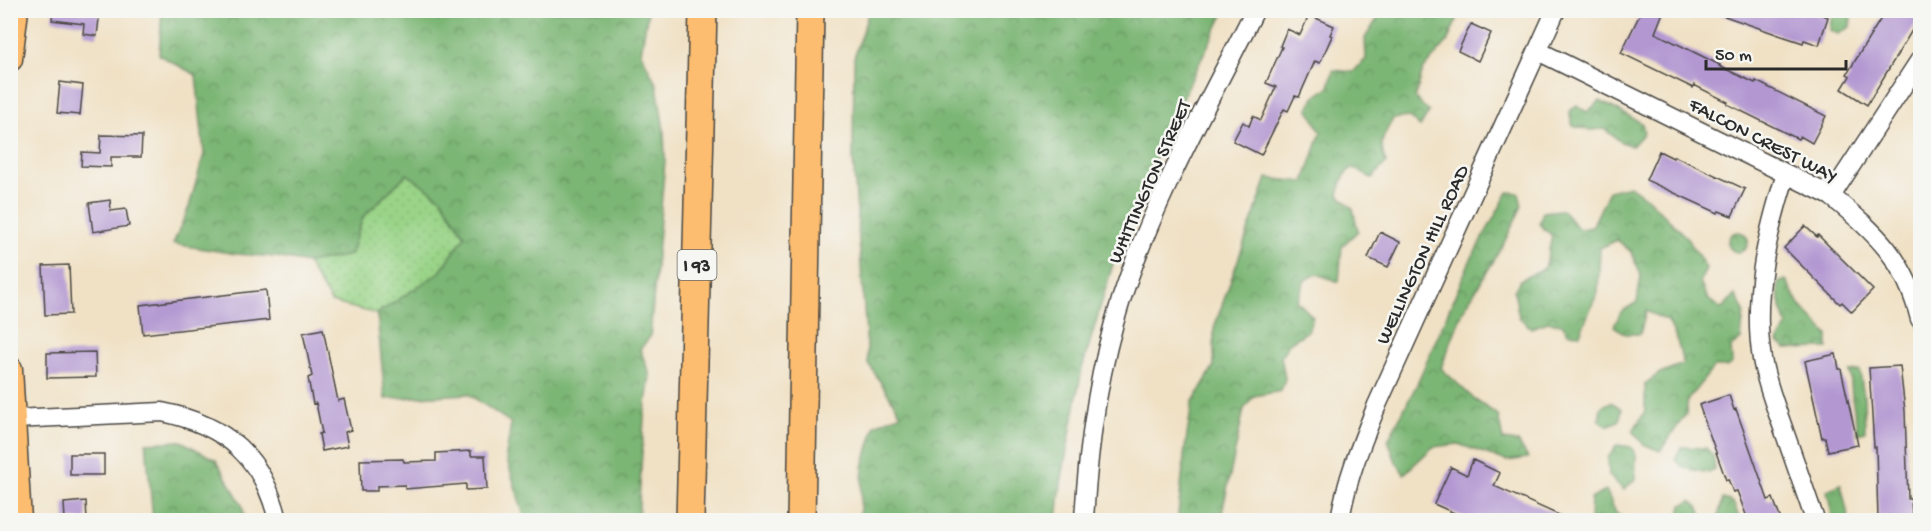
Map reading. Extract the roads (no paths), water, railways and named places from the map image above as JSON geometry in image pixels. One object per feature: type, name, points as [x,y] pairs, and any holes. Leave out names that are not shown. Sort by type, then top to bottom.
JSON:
[{"type":"highway","name":"I 93","points":[[690,520],[703,10]]},
{"type":"highway","points":[[801,520],[810,10]]},
{"type":"main road","points":[[10,58],[16,10]]},
{"type":"main road","points":[[10,369],[19,520]]},
{"type":"street","name":"WHITTINGTON STREET","points":[[1084,520],[1087,478],[1098,400],[1108,348],[1124,291],[1147,228],[1175,168],[1256,10]]},
{"type":"street","name":"WELLINGTON HILL ROAD","points":[[1340,520],[1347,486],[1377,405],[1556,10]]},
{"type":"street","name":"FALCON CREST WAY","points":[[1538,51],[1831,196],[1869,228],[1896,260],[1916,300],[1920,319]]},
{"type":"street","points":[[1831,196],[1920,60]]},
{"type":"street","points":[[1786,174],[1764,256],[1760,337],[1762,360],[1768,385],[1815,520]]},
{"type":"street","points":[[14,419],[162,412],[184,416],[224,435],[255,465],[270,493],[278,520]]}]
